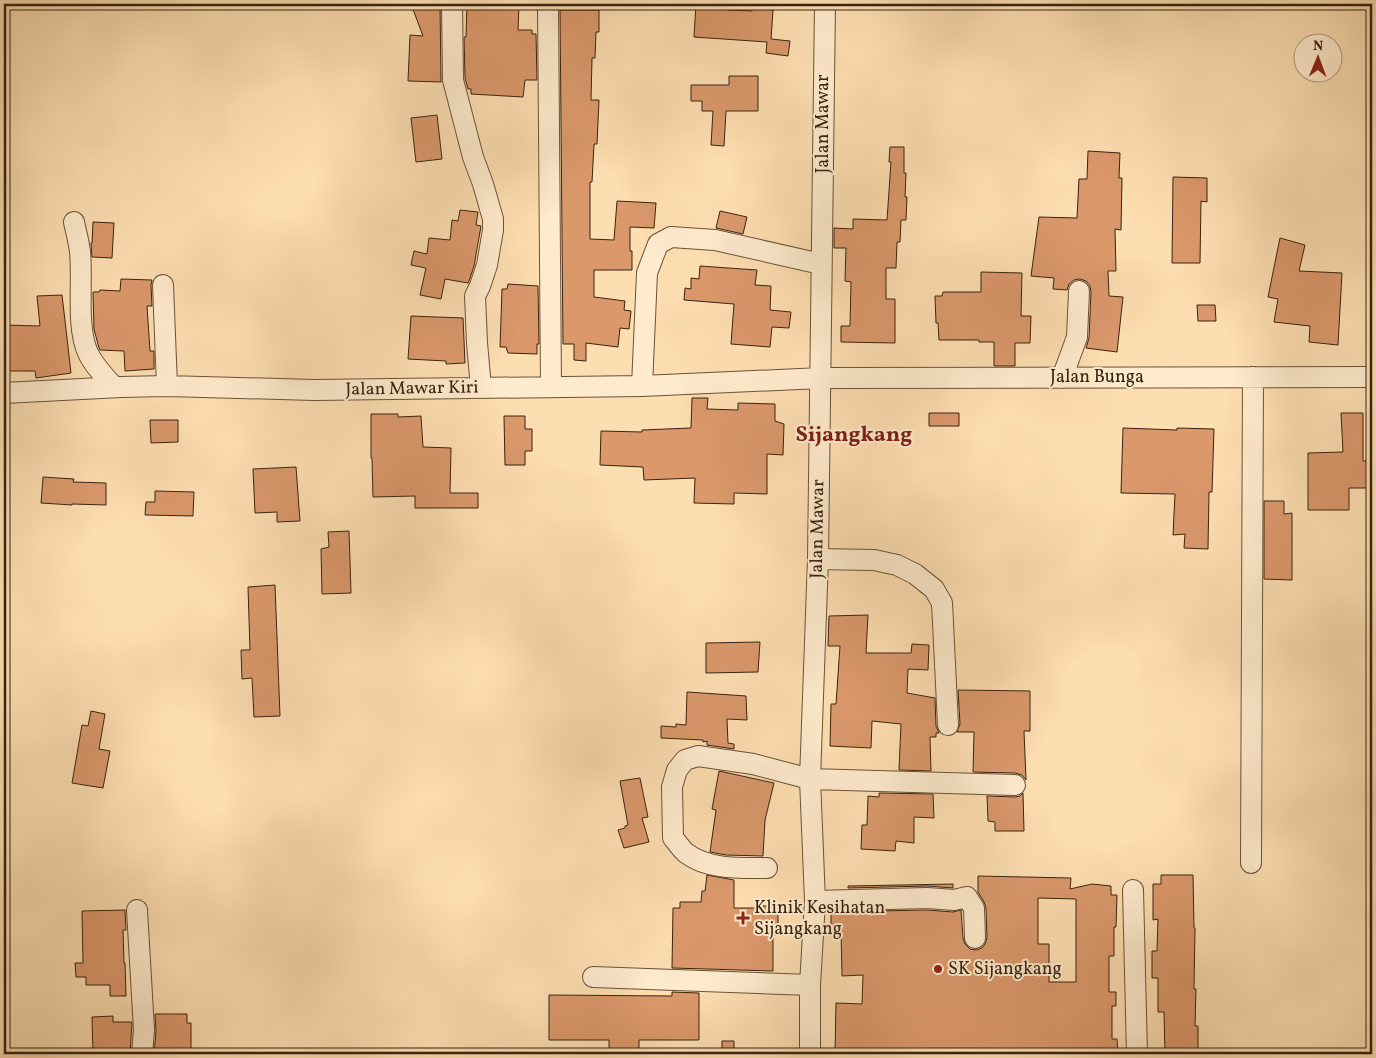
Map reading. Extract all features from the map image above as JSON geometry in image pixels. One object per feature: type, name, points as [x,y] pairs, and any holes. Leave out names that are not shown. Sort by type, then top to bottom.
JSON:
[{"type":"street","points":[[452,4],[453,80],[473,157],[493,219],[488,265],[475,296],[481,388]]},
{"type":"street","points":[[548,4],[551,388]]},
{"type":"street","name":"Jalan Mawar","points":[[810,1054],[810,986],[815,901],[810,779],[818,559],[825,4]]},
{"type":"street","points":[[74,222],[80,252],[83,334],[88,352],[99,370],[114,387]]},
{"type":"street","points":[[642,386],[647,273],[658,244],[670,237],[715,240],[821,264]]},
{"type":"street","points":[[162,285],[167,386]]},
{"type":"street","points":[[1062,378],[1077,337],[1079,291]]},
{"type":"street","points":[[1251,863],[1253,377]]},
{"type":"street","name":"Jalan Bunga","points":[[821,378],[1372,377]]},
{"type":"street","name":"Jalan Mawar Kiri","points":[[4,393],[167,386],[314,390],[551,388],[821,378]]},
{"type":"street","points":[[818,559],[874,560],[897,565],[915,574],[934,589],[942,603],[948,725]]},
{"type":"street","points":[[767,868],[732,868],[704,862],[686,853],[673,838],[672,787],[677,770],[685,760],[698,756],[753,764],[810,779],[1015,785]]},
{"type":"street","points":[[1133,890],[1137,1054]]},
{"type":"street","points":[[815,901],[927,898],[954,900],[967,897],[974,908],[975,938]]},
{"type":"street","points":[[137,910],[144,1030],[142,1054]]},
{"type":"street","points":[[593,977],[810,986]]},
{"type":"building","points":[[411,4],[440,4],[441,82],[408,81],[410,35],[423,36]]},
{"type":"building","points":[[467,4],[519,4],[518,30],[532,30],[532,34],[536,34],[537,80],[525,80],[523,97],[471,94],[471,89],[468,89],[465,78],[464,37],[466,37]]},
{"type":"building","points":[[696,4],[729,4],[728,10],[752,11],[752,8],[773,10],[771,39],[790,41],[788,56],[766,53],[767,42],[694,37]]},
{"type":"building","points":[[560,10],[599,10],[599,32],[596,32],[595,58],[592,58],[591,100],[599,100],[597,144],[594,144],[592,182],[590,182],[590,239],[614,240],[617,201],[656,203],[654,228],[630,227],[632,270],[594,270],[594,297],[625,301],[624,310],[631,311],[629,329],[620,328],[618,347],[586,343],[586,361],[574,360],[574,344],[563,344]]},
{"type":"building","points":[[729,76],[758,76],[758,111],[726,111],[724,146],[711,145],[713,111],[702,111],[702,101],[691,101],[691,85],[729,85]]},
{"type":"building","points":[[437,115],[442,159],[416,162],[411,118]]},
{"type":"building","points":[[890,147],[904,147],[905,197],[907,197],[906,220],[901,220],[900,242],[897,242],[896,268],[886,268],[886,299],[895,299],[895,343],[841,342],[841,326],[850,326],[851,282],[845,281],[846,248],[834,248],[834,228],[853,229],[853,219],[887,220],[891,162],[889,162]]},
{"type":"building","points":[[1088,151],[1120,153],[1119,178],[1122,178],[1121,230],[1115,229],[1116,271],[1108,271],[1109,296],[1123,297],[1117,352],[1086,348],[1089,338],[1091,292],[1090,286],[1086,281],[1074,280],[1069,284],[1067,290],[1053,289],[1054,278],[1031,276],[1039,217],[1077,218],[1079,179],[1087,179]]},
{"type":"building","points":[[1173,177],[1207,178],[1207,202],[1201,201],[1200,263],[1172,263]]},
{"type":"building","points":[[460,210],[478,212],[476,225],[481,226],[474,266],[469,281],[468,283],[445,279],[441,299],[420,295],[426,268],[411,265],[414,251],[427,254],[429,238],[450,240],[452,220],[458,221]]},
{"type":"building","points":[[720,211],[747,217],[743,234],[716,228]]},
{"type":"building","points":[[93,222],[114,223],[112,258],[92,257]]},
{"type":"building","points":[[1280,238],[1305,245],[1299,271],[1342,273],[1338,345],[1309,342],[1310,326],[1274,322],[1278,299],[1268,297]]},
{"type":"building","points":[[700,266],[757,270],[755,285],[771,286],[770,310],[791,312],[789,328],[772,327],[770,347],[731,344],[734,304],[684,300],[685,288],[691,289],[691,278],[699,279]]},
{"type":"building","points":[[981,272],[1022,273],[1021,316],[1031,316],[1030,343],[1015,343],[1015,366],[994,366],[994,342],[939,340],[935,296],[942,296],[943,292],[981,292]]},
{"type":"building","points":[[121,279],[152,280],[152,306],[147,306],[150,351],[154,351],[154,369],[125,371],[124,351],[100,350],[99,348],[94,329],[93,292],[99,292],[100,290],[120,291]]},
{"type":"building","points":[[508,284],[538,286],[539,344],[537,344],[537,354],[508,353],[506,347],[500,347],[502,289],[507,289]]},
{"type":"building","points":[[62,295],[71,373],[36,378],[35,371],[4,371],[4,325],[40,326],[37,296]]},
{"type":"building","points":[[1197,305],[1215,305],[1216,321],[1198,321]]},
{"type":"building","points":[[411,316],[463,318],[465,363],[446,364],[446,361],[408,359]]},
{"type":"building","points":[[692,398],[708,398],[707,409],[738,410],[738,403],[775,404],[775,421],[784,424],[783,455],[767,454],[767,494],[734,493],[734,504],[694,503],[695,478],[644,480],[643,467],[600,465],[601,431],[642,432],[642,430],[691,428]]},
{"type":"building","points":[[929,413],[959,413],[959,426],[929,426]]},
{"type":"building","points":[[1341,413],[1363,413],[1363,461],[1372,461],[1372,488],[1349,488],[1349,510],[1308,510],[1308,453],[1343,452]]},
{"type":"building","points":[[371,414],[398,414],[398,417],[421,416],[423,447],[451,448],[450,493],[478,493],[478,508],[415,508],[415,496],[373,497]]},
{"type":"building","points":[[504,416],[525,416],[525,429],[532,429],[532,451],[525,451],[525,465],[505,465]]},
{"type":"building","points":[[150,420],[178,420],[178,442],[151,443]]},
{"type":"building","points":[[1123,428],[1214,429],[1212,492],[1209,492],[1208,549],[1184,548],[1185,534],[1173,535],[1175,494],[1121,493]]},
{"type":"building","points":[[296,467],[300,521],[277,522],[277,512],[255,513],[253,469]]},
{"type":"building","points":[[43,477],[74,479],[73,482],[106,483],[106,505],[41,503]]},
{"type":"building","points":[[155,491],[194,492],[193,516],[145,515],[146,502],[155,502]]},
{"type":"building","points":[[1264,501],[1284,501],[1284,514],[1292,513],[1292,580],[1264,579]]},
{"type":"building","points":[[349,531],[351,593],[322,594],[321,549],[329,547],[328,532]]},
{"type":"building","points":[[275,585],[280,716],[254,717],[252,678],[242,679],[241,650],[250,650],[248,587]]},
{"type":"building","points":[[868,615],[866,653],[911,653],[912,644],[929,645],[928,670],[908,669],[907,693],[935,698],[936,726],[939,733],[936,733],[936,737],[930,737],[931,771],[899,770],[901,724],[872,721],[871,748],[830,746],[831,704],[836,704],[840,646],[828,646],[829,616]]},
{"type":"building","points":[[760,642],[758,672],[706,673],[706,643]]},
{"type":"building","points":[[958,690],[1030,691],[1030,731],[1024,731],[1026,780],[1022,775],[1015,773],[973,772],[974,732],[957,732],[960,724]]},
{"type":"building","points":[[687,692],[746,696],[747,720],[727,719],[728,743],[734,744],[734,749],[707,745],[707,741],[703,742],[703,740],[661,738],[661,726],[676,727],[676,724],[686,725]]},
{"type":"building","points":[[91,711],[105,714],[99,749],[110,751],[103,788],[72,783],[82,725],[88,726]]},
{"type":"building","points":[[719,771],[774,783],[765,820],[763,856],[726,855],[710,852],[716,810],[712,809]]},
{"type":"building","points":[[640,778],[648,817],[642,818],[649,842],[624,848],[618,830],[628,825],[620,781]]},
{"type":"building","points":[[879,793],[933,794],[934,818],[914,817],[914,843],[896,841],[895,851],[861,849],[862,825],[867,825],[868,796],[879,797]]},
{"type":"building","points":[[1023,793],[1024,831],[995,831],[995,822],[988,821],[987,796],[1015,797]]},
{"type":"building","points":[[707,875],[734,880],[734,908],[778,906],[778,935],[773,935],[773,971],[672,968],[673,908],[680,908],[680,902],[701,902],[702,891],[705,891]]},
{"type":"building","points":[[1161,875],[1193,875],[1195,1026],[1198,1026],[1198,1054],[1165,1054],[1164,1012],[1158,1012],[1158,978],[1152,978],[1152,951],[1157,951],[1158,919],[1153,920],[1153,884],[1161,884]]},
{"type":"building","name":"SK Sijangkang","points":[[978,876],[1071,878],[1070,889],[1092,884],[1111,886],[1111,895],[1117,895],[1114,956],[1109,956],[1109,992],[1116,992],[1116,1006],[1112,1006],[1112,1039],[1117,1039],[1118,1054],[835,1054],[836,1003],[862,1004],[863,975],[842,976],[841,930],[831,930],[831,912],[927,910],[953,912],[961,910],[965,944],[970,949],[976,950],[982,948],[987,938],[986,908],[978,892]],"holes":[[[1038,898],[1076,899],[1076,982],[1049,982],[1049,944],[1038,944]]]},
{"type":"building","points":[[953,884],[953,888],[927,886],[848,888],[848,886]]},
{"type":"building","points":[[125,910],[126,930],[123,930],[126,996],[110,996],[110,985],[86,985],[86,977],[76,977],[75,963],[83,963],[82,911]]},
{"type":"building","points":[[672,992],[699,993],[699,1040],[639,1040],[639,1054],[609,1054],[609,1040],[549,1040],[549,995],[672,996]]},
{"type":"building","points":[[155,1014],[187,1014],[187,1023],[191,1023],[191,1054],[154,1054]]},
{"type":"building","points":[[113,1016],[113,1022],[132,1022],[130,1054],[93,1054],[92,1017]]},
{"type":"building","points":[[722,1041],[734,1041],[734,1054],[722,1054]]},
{"type":"place","name":"Klinik Kesihatan Sijangkang","points":[[743,918]]},
{"type":"place","name":"SK Sijangkang","points":[[938,969]]},
{"type":"district","name":"Sijangkang","points":[[854,435]]}]
